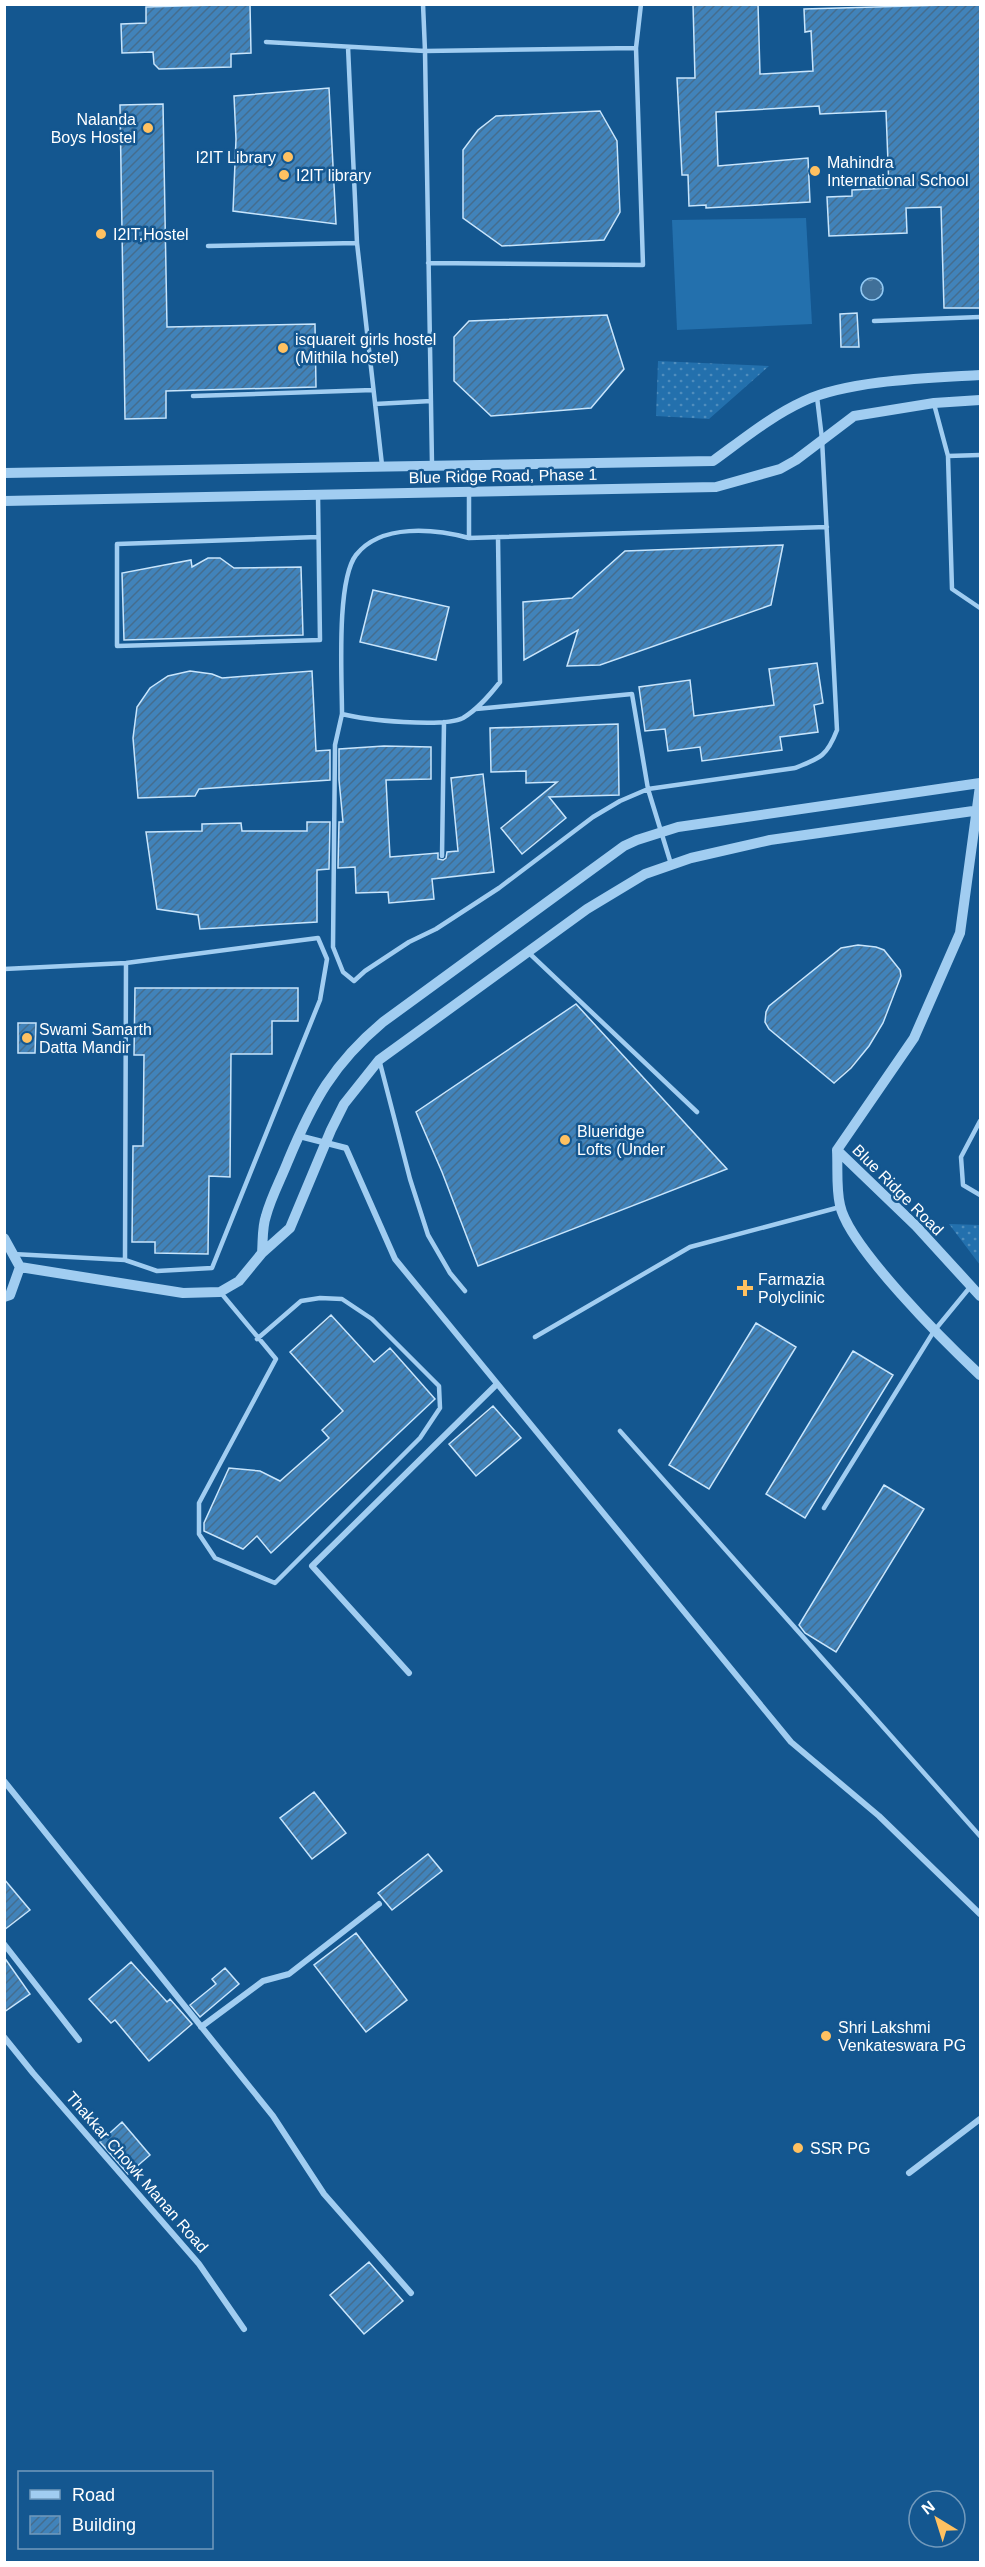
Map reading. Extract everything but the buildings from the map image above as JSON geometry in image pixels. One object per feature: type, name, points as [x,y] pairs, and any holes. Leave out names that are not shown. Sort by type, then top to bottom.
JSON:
[{"type":"street","name":"Blue Ridge Road, Phase 1","points":[[4,473],[713,461],[764,424],[806,400],[896,381],[981,375]]},
{"type":"street","name":"Blue Ridge Road, Phase 1","points":[[4,501],[716,487],[780,469],[796,460],[854,416],[934,403],[981,400]]},
{"type":"street","points":[[262,1253],[265,1218],[299,1136],[321,1089],[361,1041],[624,846],[662,831],[855,800],[981,785],[960,933],[914,1038],[837,1150]]},
{"type":"street","points":[[20,1267],[183,1293],[220,1292],[239,1281],[262,1253],[290,1228],[344,1104],[380,1060],[587,909],[621,887],[691,858],[770,840],[979,811]]},
{"type":"street","points":[[299,1136],[346,1148],[395,1259],[791,1742],[879,1816],[981,1914]]},
{"type":"street","name":"Blue Ridge Road","points":[[837,1150],[840,1207],[854,1233],[885,1275],[934,1330],[981,1375]]},
{"type":"street","name":"Blue Ridge Road","points":[[837,1150],[916,1226],[981,1296]]},
{"type":"street","points":[[4,1238],[20,1267],[10,1295],[4,1297]]},
{"type":"street","points":[[409,1673],[312,1566],[497,1384]]},
{"type":"street","points":[[4,1782],[273,2116],[324,2194],[411,2294]]},
{"type":"street","points":[[201,2027],[263,1982],[289,1974],[379,1904]]},
{"type":"street","points":[[4,1944],[79,2040]]},
{"type":"street","name":"Thakkar Chowk Manan Road","points":[[4,2037],[199,2264],[244,2329]]},
{"type":"street","points":[[909,2173],[981,2119]]},
{"type":"lane","points":[[423,4],[432,467]]},
{"type":"lane","points":[[428,263],[643,265],[636,48],[641,4]]},
{"type":"lane","points":[[266,42],[424,51],[636,48]]},
{"type":"lane","points":[[348,47],[357,243],[382,468]]},
{"type":"lane","points":[[208,246],[357,243]]},
{"type":"lane","points":[[874,321],[981,316]]},
{"type":"lane","points":[[193,396],[373,390]]},
{"type":"lane","points":[[816,397],[822,439],[827,527],[837,730],[830,749],[813,761],[795,768],[648,789],[620,801],[593,817],[499,888],[436,929],[409,942],[354,981],[343,972],[333,947],[335,745],[342,714],[341,664],[345,595],[348,574],[357,555],[378,540],[400,532],[427,530],[469,538],[827,527]]},
{"type":"lane","points":[[375,404],[431,400]]},
{"type":"lane","points":[[934,403],[948,456],[952,590],[981,608]]},
{"type":"lane","points":[[948,456],[981,455]]},
{"type":"lane","points":[[469,492],[469,538]]},
{"type":"lane","points":[[318,495],[320,640],[117,646],[117,544],[318,537]]},
{"type":"lane","points":[[342,714],[374,721],[444,722],[460,719],[476,709],[500,682],[498,537]]},
{"type":"lane","points":[[476,709],[632,694],[648,789],[671,865]]},
{"type":"lane","points":[[442,856],[444,722]]},
{"type":"lane","points":[[4,969],[126,963],[318,938],[327,959],[320,1000],[212,1268],[157,1271],[124,1260],[13,1254]]},
{"type":"lane","points":[[528,953],[697,1112]]},
{"type":"lane","points":[[124,1260],[126,963]]},
{"type":"lane","points":[[380,1060],[410,1179],[428,1235],[450,1273],[465,1291]]},
{"type":"lane","points":[[981,1121],[961,1157],[963,1185],[981,1195]]},
{"type":"lane","points":[[535,1337],[690,1247],[840,1207]]},
{"type":"lane","points":[[824,1508],[934,1330],[970,1286]]},
{"type":"lane","points":[[220,1292],[257,1339],[276,1359],[199,1503],[199,1534],[215,1558],[275,1583],[420,1438],[440,1408],[439,1386],[372,1319],[342,1299],[320,1298],[301,1301],[257,1339]]},
{"type":"lane","points":[[620,1431],[981,1836]]},
{"type":"shaded area","points":[[806,218],[812,324],[677,330],[672,220]]},
{"type":"shaded area","points":[[658,361],[769,366],[709,419],[656,416]]},
{"type":"shaded area","points":[[949,1224],[980,1225],[980,1265]]},
{"type":"water","points":[[872,278],[880,281],[883,289],[880,297],[872,300],[864,297],[861,289],[864,281]]},
{"type":"place","name":"Nalanda Boys Hostel","points":[[148,128]]},
{"type":"place","name":"I2IT Library","points":[[288,157]]},
{"type":"place","name":"Mahindra International School","points":[[815,171]]},
{"type":"place","name":"I2IT library","points":[[284,175]]},
{"type":"place","name":"I2IT,Hostel","points":[[101,234]]},
{"type":"place","name":"isquareit girls hostel (Mithila hostel)","points":[[283,348]]},
{"type":"place","name":"Swami Samarth Datta Mandir","points":[[27,1038]]},
{"type":"place","name":"Blueridge Lofts (Under","points":[[565,1140]]},
{"type":"place","name":"Farmazia Polyclinic","points":[[745,1288]]},
{"type":"place","name":"Shri Lakshmi Venkateswara PG","points":[[826,2036]]},
{"type":"place","name":"SSR PG","points":[[798,2148]]}]
